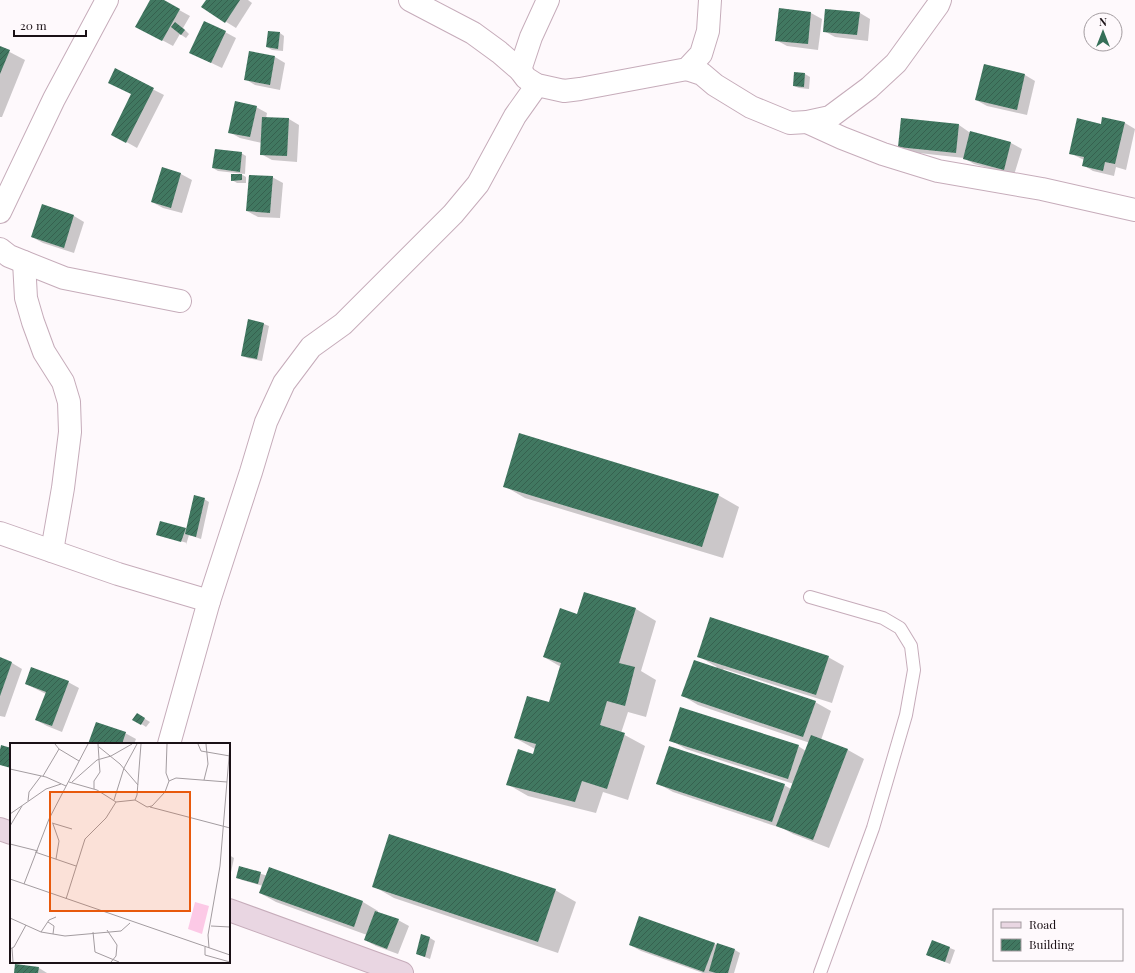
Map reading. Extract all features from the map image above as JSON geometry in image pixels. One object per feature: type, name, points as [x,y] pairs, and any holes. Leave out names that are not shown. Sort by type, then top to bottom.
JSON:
[{"type":"main road","points":[[0,829],[10,832]]},
{"type":"main road","points":[[230,910],[402,973]]},
{"type":"street","points":[[0,212],[54,99],[107,0]]},
{"type":"street","points":[[410,0],[473,33],[499,52],[520,70],[526,78],[537,85],[564,91],[687,69],[702,74],[715,85],[751,108],[790,123],[808,122],[830,117],[869,88],[896,63],[938,5],[940,0]]},
{"type":"street","points":[[520,70],[531,37],[548,0]]},
{"type":"street","points":[[687,69],[701,54],[708,31],[710,0]]},
{"type":"street","points":[[169,743],[209,601],[266,422],[284,383],[311,347],[342,324],[453,214],[478,184],[515,116],[537,85]]},
{"type":"street","points":[[808,122],[842,138],[883,154],[938,171],[1042,189],[1135,210]]},
{"type":"street","points":[[0,249],[9,256],[64,278],[180,301]]},
{"type":"street","points":[[24,262],[26,298],[33,322],[44,352],[63,382],[69,402],[70,432],[63,488],[52,551]]},
{"type":"street","points":[[0,533],[118,574],[209,601]]},
{"type":"lane","points":[[810,597],[883,618],[900,628],[911,646],[914,670],[906,715],[872,828],[820,973]]},
{"type":"building","points":[[150,0],[164,0],[180,9],[162,41],[135,27]]},
{"type":"building","points":[[206,0],[240,0],[225,23],[201,7]]},
{"type":"building","points":[[779,8],[811,12],[808,44],[775,41]]},
{"type":"building","points":[[825,9],[860,12],[857,35],[823,32]]},
{"type":"building","points":[[204,21],[226,31],[211,63],[189,53]]},
{"type":"building","points":[[175,22],[185,30],[181,35],[171,27]]},
{"type":"building","points":[[268,31],[280,32],[278,49],[266,47]]},
{"type":"building","points":[[0,46],[10,50],[0,74]]},
{"type":"building","points":[[249,51],[275,56],[270,85],[244,80]]},
{"type":"building","points":[[984,64],[1025,74],[1017,110],[975,100]]},
{"type":"building","points":[[115,68],[154,88],[126,143],[111,135],[131,94],[108,83]]},
{"type":"building","points":[[794,72],[805,73],[804,87],[793,86]]},
{"type":"building","points":[[235,101],[257,106],[250,137],[228,133]]},
{"type":"building","points":[[262,117],[289,118],[287,156],[260,155]]},
{"type":"building","points":[[1102,117],[1125,122],[1115,164],[1105,162],[1103,171],[1082,166],[1084,157],[1069,154],[1077,118],[1101,124]]},
{"type":"building","points":[[901,118],[959,124],[956,153],[898,147]]},
{"type":"building","points":[[970,131],[1011,142],[1004,170],[963,159]]},
{"type":"building","points":[[215,149],[242,152],[240,172],[212,168]]},
{"type":"building","points":[[162,167],[181,173],[171,208],[151,202]]},
{"type":"building","points":[[231,174],[242,174],[242,180],[231,181]]},
{"type":"building","points":[[249,175],[273,176],[270,213],[246,211]]},
{"type":"building","points":[[42,204],[74,215],[64,248],[31,237]]},
{"type":"building","points":[[248,319],[264,323],[257,359],[241,356]]},
{"type":"building","points":[[519,433],[719,494],[702,547],[503,487]]},
{"type":"building","points":[[194,495],[205,498],[196,537],[185,534]]},
{"type":"building","points":[[160,521],[186,528],[181,542],[156,535]]},
{"type":"building","points":[[584,592],[636,608],[619,663],[635,667],[625,706],[607,701],[600,725],[625,733],[607,789],[582,781],[575,802],[506,785],[518,749],[533,754],[536,744],[514,738],[527,696],[549,702],[561,663],[543,657],[560,608],[577,614]]},
{"type":"building","points":[[710,617],[829,656],[816,695],[697,657]]},
{"type":"building","points":[[0,657],[12,662],[0,696]]},
{"type":"building","points":[[694,660],[816,701],[803,737],[681,696]]},
{"type":"building","points":[[31,667],[69,681],[52,726],[35,720],[46,692],[25,684]]},
{"type":"building","points":[[680,707],[799,745],[788,779],[669,741]]},
{"type":"building","points":[[137,713],[145,718],[141,725],[132,720]]},
{"type":"building","points":[[96,722],[126,732],[122,743],[88,743]]},
{"type":"building","points":[[811,735],[848,749],[813,840],[776,826]]},
{"type":"building","points":[[1,745],[10,748],[10,768],[0,765]]},
{"type":"building","points":[[669,746],[785,784],[772,822],[656,784]]},
{"type":"building","points":[[389,834],[556,889],[538,942],[372,887]]},
{"type":"building","points":[[239,866],[261,872],[258,884],[236,878]]},
{"type":"building","points":[[269,867],[363,901],[354,927],[259,893]]},
{"type":"building","points":[[375,911],[399,919],[387,949],[364,940]]},
{"type":"building","points":[[639,916],[715,943],[704,972],[629,945]]},
{"type":"building","points":[[421,934],[430,937],[425,957],[416,954]]},
{"type":"building","points":[[932,940],[950,947],[945,962],[926,955]]},
{"type":"building","points":[[717,943],[735,949],[728,973],[716,973],[709,971]]},
{"type":"building","points":[[15,964],[39,967],[38,973],[14,973]]}]
